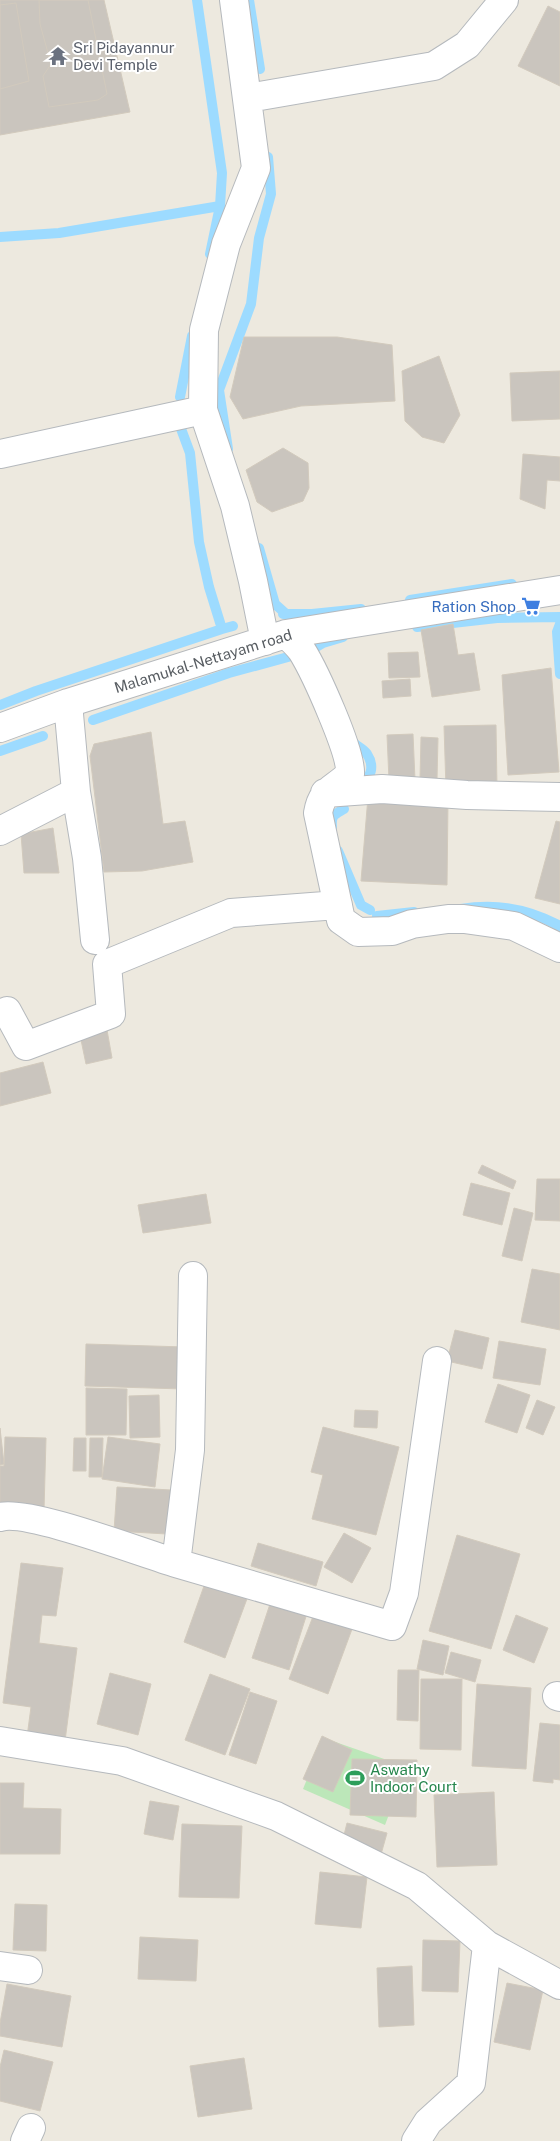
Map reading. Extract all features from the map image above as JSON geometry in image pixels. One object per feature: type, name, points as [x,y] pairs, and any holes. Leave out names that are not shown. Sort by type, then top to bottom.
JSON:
[{"type":"street","points":[[234,0],[256,168],[226,244],[204,330],[203,410],[234,506],[254,582],[276,637],[302,651],[334,718],[351,766],[350,774],[333,789],[325,793],[320,802],[318,813],[341,920],[358,932],[392,931],[412,924],[448,919],[464,919],[514,926],[560,948]]},
{"type":"street","points":[[248,98],[434,66],[452,56],[466,45],[504,0]]},
{"type":"street","points":[[0,454],[203,410]]},
{"type":"street","name":"Malamukal-Nettayam road","points":[[0,728],[68,703],[276,637],[560,590]]},
{"type":"street","points":[[68,703],[76,792],[87,858],[95,940]]},
{"type":"street","points":[[325,793],[382,789],[467,795],[560,798]]},
{"type":"street","points":[[0,831],[76,792]]},
{"type":"street","points":[[7,1011],[26,1046],[111,1014],[107,964],[231,913],[338,905]]},
{"type":"street","points":[[176,1563],[190,1450],[194,1276]]},
{"type":"street","points":[[0,1516],[14,1515],[44,1521],[176,1563],[392,1626],[404,1593],[437,1360]]},
{"type":"street","points":[[0,1742],[122,1762],[276,1816],[417,1886],[487,1945],[560,1985]]},
{"type":"street","points":[[416,2141],[428,2122],[471,2082],[487,1945]]},
{"type":"street","points":[[0,1966],[28,1970]]},
{"type":"green space","name":"Aswathy Indoor Court","points":[[324,1738],[407,1767],[385,1825],[303,1789]]},
{"type":"building","name":"Sri Pidayannur Devi Temple","points":[[0,0],[104,0],[130,112],[0,135]]},
{"type":"building","points":[[39,0],[88,0],[107,94],[98,100],[49,107],[43,76],[51,64],[40,24]]},
{"type":"building","points":[[16,3],[29,81],[0,89],[0,5]]},
{"type":"building","points":[[548,6],[560,12],[560,86],[518,66]]},
{"type":"building","points":[[244,337],[337,337],[392,345],[395,401],[301,406],[243,419],[230,397]]},
{"type":"building","points":[[439,356],[460,415],[444,443],[422,437],[405,421],[402,371]]},
{"type":"building","points":[[560,371],[560,419],[512,421],[510,373]]},
{"type":"building","points":[[283,448],[308,463],[309,488],[303,501],[272,512],[257,502],[246,470]]},
{"type":"building","points":[[523,454],[560,457],[560,481],[547,480],[545,509],[520,499]]},
{"type":"building","points":[[453,624],[458,655],[474,653],[480,690],[432,697],[421,630]]},
{"type":"building","points":[[418,652],[420,677],[389,678],[388,653]]},
{"type":"building","points":[[551,668],[559,772],[508,775],[502,675]]},
{"type":"building","points":[[410,679],[411,696],[383,698],[382,681]]},
{"type":"building","points":[[496,725],[497,788],[446,789],[444,726]]},
{"type":"building","points":[[151,732],[163,824],[185,821],[193,862],[142,871],[104,872],[90,756],[94,744]]},
{"type":"building","points":[[413,734],[415,780],[389,780],[387,735]]},
{"type":"building","points":[[421,737],[438,738],[437,780],[420,779]]},
{"type":"building","points":[[368,797],[448,800],[447,885],[361,881]]},
{"type":"building","points":[[556,821],[560,822],[560,904],[535,898]]},
{"type":"building","points":[[53,828],[59,873],[24,873],[21,834]]},
{"type":"building","points":[[107,1030],[112,1058],[86,1064],[80,1035]]},
{"type":"building","points":[[43,1062],[51,1093],[0,1106],[0,1073]]},
{"type":"building","points":[[482,1165],[516,1181],[513,1189],[478,1173]]},
{"type":"building","points":[[537,1179],[560,1179],[560,1221],[535,1220]]},
{"type":"building","points":[[471,1183],[510,1193],[502,1225],[463,1215]]},
{"type":"building","points":[[206,1194],[211,1223],[143,1233],[138,1205]]},
{"type":"building","points":[[514,1208],[533,1213],[522,1261],[502,1256]]},
{"type":"building","points":[[532,1269],[560,1274],[560,1330],[521,1322]]},
{"type":"building","points":[[455,1330],[489,1338],[482,1369],[447,1361]]},
{"type":"building","points":[[499,1341],[546,1349],[540,1385],[493,1378]]},
{"type":"building","points":[[86,1344],[185,1347],[183,1389],[85,1386]]},
{"type":"building","points":[[498,1384],[530,1395],[517,1433],[485,1422]]},
{"type":"building","points":[[86,1388],[127,1389],[126,1435],[86,1435]]},
{"type":"building","points":[[159,1395],[160,1437],[130,1438],[129,1396]]},
{"type":"building","points":[[537,1400],[555,1407],[543,1435],[526,1428]]},
{"type":"building","points":[[355,1410],[378,1411],[377,1428],[354,1427]]},
{"type":"building","points":[[323,1427],[399,1447],[376,1535],[312,1519],[323,1475],[311,1472]]},
{"type":"building","points":[[0,1428],[4,1464],[0,1465]]},
{"type":"building","points":[[5,1437],[46,1438],[44,1510],[0,1509],[0,1466],[4,1466]]},
{"type":"building","points":[[108,1437],[160,1444],[155,1487],[102,1479]]},
{"type":"building","points":[[74,1438],[86,1438],[86,1471],[73,1471]]},
{"type":"building","points":[[90,1438],[103,1438],[102,1477],[89,1477]]},
{"type":"building","points":[[117,1487],[171,1490],[167,1534],[114,1531]]},
{"type":"building","points":[[344,1533],[371,1548],[352,1583],[324,1567]]},
{"type":"building","points":[[457,1535],[520,1554],[491,1649],[429,1631]]},
{"type":"building","points":[[258,1543],[323,1562],[316,1586],[251,1566]]},
{"type":"building","points":[[21,1563],[63,1568],[56,1616],[42,1615],[39,1643],[77,1648],[65,1741],[27,1737],[31,1707],[3,1703]]},
{"type":"building","points":[[209,1572],[251,1588],[225,1658],[184,1642]]},
{"type":"building","points":[[274,1592],[310,1604],[289,1670],[252,1658]]},
{"type":"building","points":[[317,1606],[355,1621],[328,1694],[289,1679]]},
{"type":"building","points":[[516,1615],[548,1628],[534,1663],[503,1650]]},
{"type":"building","points":[[423,1640],[449,1646],[443,1675],[417,1669]]},
{"type":"building","points":[[451,1652],[481,1660],[475,1682],[445,1673]]},
{"type":"building","points":[[398,1670],[419,1670],[418,1721],[397,1720]]},
{"type":"building","points":[[110,1673],[151,1684],[138,1735],[97,1724]]},
{"type":"building","points":[[210,1674],[250,1689],[225,1755],[185,1740]]},
{"type":"building","points":[[421,1679],[462,1679],[461,1750],[420,1749]]},
{"type":"building","points":[[477,1684],[531,1688],[526,1769],[472,1766]]},
{"type":"building","points":[[250,1692],[277,1701],[256,1764],[229,1755]]},
{"type":"building","points":[[540,1723],[560,1725],[560,1780],[553,1779],[553,1783],[533,1781]]},
{"type":"building","points":[[322,1736],[352,1750],[333,1792],[303,1779]]},
{"type":"building","points":[[352,1759],[417,1760],[416,1817],[350,1815]]},
{"type":"building","points":[[0,1783],[24,1783],[23,1808],[61,1809],[60,1854],[0,1854]]},
{"type":"building","points":[[494,1792],[497,1865],[437,1867],[434,1795]]},
{"type":"building","points":[[150,1801],[179,1806],[173,1840],[144,1834]]},
{"type":"building","points":[[347,1823],[387,1833],[380,1858],[341,1847]]},
{"type":"building","points":[[182,1824],[242,1826],[239,1898],[179,1897]]},
{"type":"building","points":[[320,1872],[367,1877],[361,1928],[315,1924]]},
{"type":"building","points":[[15,1904],[47,1905],[46,1951],[13,1950]]},
{"type":"building","points":[[140,1937],[198,1940],[196,1981],[138,1979]]},
{"type":"building","points":[[423,1940],[460,1941],[458,1992],[422,1991]]},
{"type":"building","points":[[412,1966],[414,2025],[379,2027],[377,1968]]},
{"type":"building","points":[[507,1983],[543,1990],[530,2050],[494,2042]]},
{"type":"building","points":[[7,1984],[71,1996],[62,2047],[0,2036],[0,2023]]},
{"type":"building","points":[[4,2050],[53,2062],[40,2111],[0,2101],[0,2067]]},
{"type":"building","points":[[244,2058],[252,2109],[198,2117],[190,2066]]},
{"type":"waterway","points":[[197,0],[222,173],[220,206],[210,254]]},
{"type":"waterway","points":[[249,0],[260,69]]},
{"type":"waterway","points":[[228,449],[219,390],[251,304],[259,238],[271,194],[268,157]]},
{"type":"waterway","points":[[0,237],[59,233],[220,206]]},
{"type":"waterway","points":[[180,397],[192,336]]},
{"type":"waterway","points":[[180,426],[190,453],[199,542],[209,587],[222,629],[233,626]]},
{"type":"waterway","points":[[259,548],[275,604],[285,613]]},
{"type":"waterway","points":[[410,600],[512,584]]},
{"type":"waterway","points":[[283,614],[312,614],[361,609]]},
{"type":"waterway","points":[[417,627],[497,618],[560,617]]},
{"type":"waterway","points":[[560,624],[557,632],[560,674]]},
{"type":"waterway","points":[[0,705],[36,691],[222,629]]},
{"type":"waterway","points":[[310,656],[308,652],[323,643],[343,637]]},
{"type":"waterway","points":[[93,720],[229,673],[288,657]]},
{"type":"waterway","points":[[0,751],[43,736]]},
{"type":"waterway","points":[[350,738],[367,754],[371,763],[371,771],[361,785]]},
{"type":"waterway","points":[[332,827],[334,816],[344,809]]},
{"type":"waterway","points":[[338,851],[361,905],[370,910]]},
{"type":"waterway","points":[[461,909],[474,907],[512,909],[536,915],[560,926]]},
{"type":"waterway","points":[[377,916],[414,912]]},
{"type":"place","name":"Sri Pidayannur Devi Temple","points":[[58,56]]},
{"type":"place","name":"Ration Shop","points":[[531,606]]},
{"type":"place","name":"Aswathy Indoor Court","points":[[355,1778]]}]
